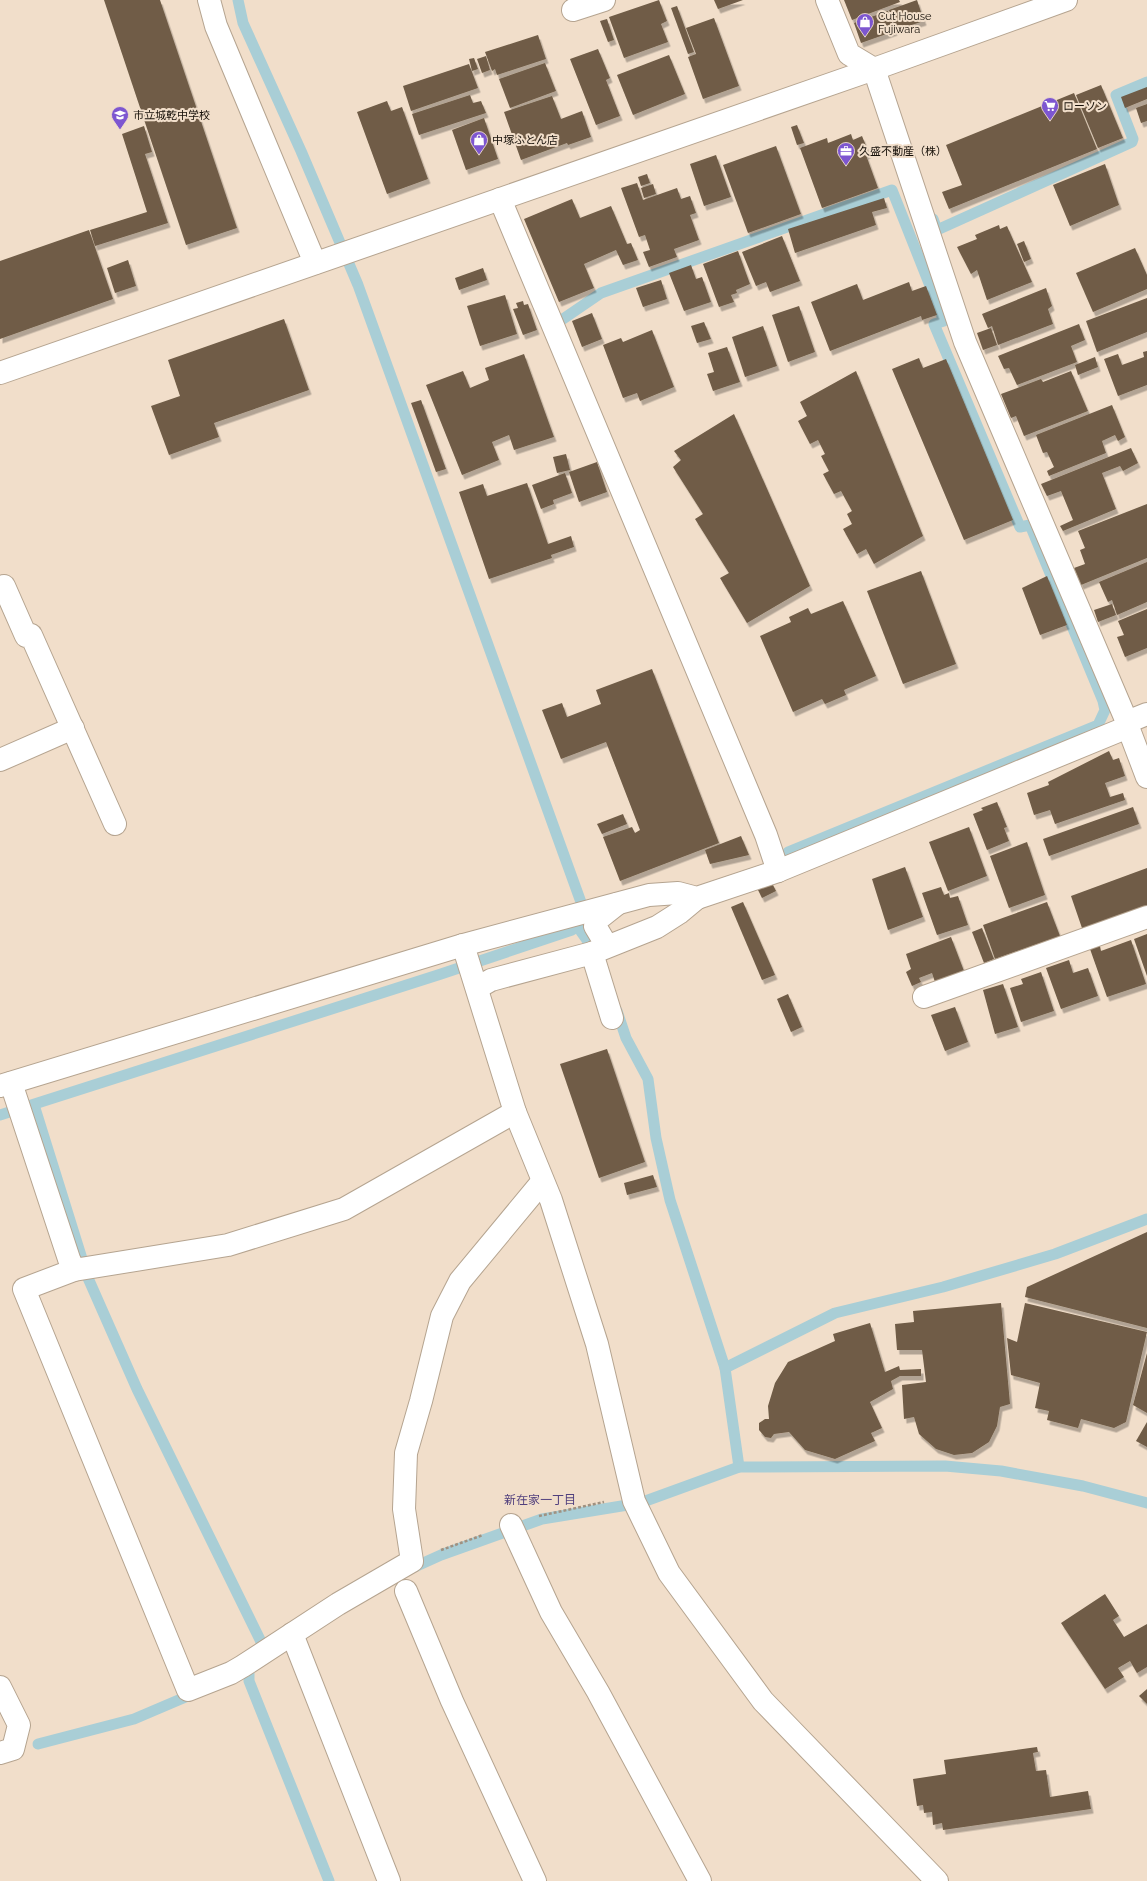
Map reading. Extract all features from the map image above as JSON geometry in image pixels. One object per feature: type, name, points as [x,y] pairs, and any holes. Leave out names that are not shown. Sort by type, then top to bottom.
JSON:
[{"type":"street","points":[[210,0],[216,26],[324,260]]},
{"type":"street","points":[[573,10],[604,0]]},
{"type":"street","points":[[827,0],[849,54],[874,69],[965,342],[1126,719],[1147,777]]},
{"type":"street","points":[[0,373],[874,69],[1066,0]]},
{"type":"street","points":[[500,199],[766,835],[778,870]]},
{"type":"street","points":[[0,587],[4,586],[26,636],[31,635],[115,824]]},
{"type":"street","points":[[475,982],[491,980],[599,950],[657,927],[697,898],[778,870],[1126,719],[1147,714]]},
{"type":"street","points":[[0,760],[73,728]]},
{"type":"street","points":[[74,1270],[24,1123],[9,1089],[562,918],[649,895],[678,893],[697,898]]},
{"type":"street","points":[[608,906],[598,919],[595,926],[612,1018]]},
{"type":"street","points":[[924,997],[1147,917]]},
{"type":"street","points":[[465,949],[515,1112],[542,1182],[551,1200],[597,1344],[636,1504],[669,1573],[763,1701],[937,1881]]},
{"type":"street","points":[[515,1112],[344,1209],[228,1245],[74,1270],[24,1289],[188,1690],[231,1673],[265,1651],[295,1641],[338,1604],[412,1560],[404,1509],[406,1453],[412,1435],[442,1316],[460,1281],[542,1182]]},
{"type":"street","points":[[511,1525],[551,1612],[598,1692],[700,1881]]},
{"type":"street","points":[[406,1591],[452,1701],[535,1881]]},
{"type":"street","points":[[295,1641],[389,1881]]},
{"type":"street","points":[[0,1687],[19,1724],[13,1749],[0,1753]]},
{"type":"building","points":[[104,0],[160,0],[237,228],[186,245]]},
{"type":"building","points":[[659,0],[667,21],[661,24],[668,42],[624,58],[609,17]]},
{"type":"building","points":[[714,0],[743,0],[718,9]]},
{"type":"building","points":[[844,0],[899,0],[900,2],[852,20]]},
{"type":"building","points":[[917,0],[924,21],[896,30],[889,10]]},
{"type":"building","points":[[677,6],[694,52],[688,54],[671,8]]},
{"type":"building","points":[[888,11],[895,31],[861,43],[854,23]]},
{"type":"building","points":[[714,18],[739,86],[703,99],[688,57],[696,54],[686,28]]},
{"type":"building","points":[[607,19],[614,40],[608,42],[600,21]]},
{"type":"building","points":[[538,35],[546,59],[497,75],[495,69],[492,71],[485,52]]},
{"type":"building","points":[[598,49],[610,78],[606,80],[620,116],[596,125],[570,59]]},
{"type":"building","points":[[669,55],[685,94],[633,115],[617,75]]},
{"type":"building","points":[[486,56],[490,70],[482,73],[477,59]]},
{"type":"building","points":[[474,58],[478,69],[472,71],[469,59]]},
{"type":"building","points":[[545,63],[556,91],[510,108],[499,79]]},
{"type":"building","points":[[469,64],[478,88],[411,111],[403,86]]},
{"type":"building","points":[[1101,85],[1123,138],[1098,148],[1076,95]]},
{"type":"building","points":[[1147,87],[1147,99],[1125,108],[1121,97]]},
{"type":"building","points":[[1074,93],[1097,149],[949,209],[942,192],[962,185],[946,145]]},
{"type":"building","points":[[470,95],[473,103],[481,101],[486,113],[419,135],[412,114]]},
{"type":"building","points":[[552,96],[561,119],[582,111],[591,137],[568,145],[567,143],[521,160],[504,112]]},
{"type":"building","points":[[387,101],[391,111],[402,107],[428,179],[387,194],[357,112]]},
{"type":"building","points":[[1147,104],[1147,121],[1141,123],[1136,108]]},
{"type":"building","points":[[484,118],[498,159],[466,170],[452,130]]},
{"type":"building","points":[[797,125],[804,143],[797,145],[791,127]]},
{"type":"building","points":[[144,126],[152,152],[145,154],[168,223],[95,246],[90,230],[147,212],[122,134]]},
{"type":"building","points":[[851,134],[853,140],[862,136],[869,153],[866,155],[878,188],[822,208],[800,148],[827,138],[828,143]]},
{"type":"building","points":[[776,146],[801,214],[748,233],[723,165]]},
{"type":"building","points":[[716,155],[731,197],[704,206],[690,164]]},
{"type":"building","points":[[1105,164],[1119,205],[1070,226],[1053,185]]},
{"type":"building","points":[[647,174],[650,183],[641,186],[638,177]]},
{"type":"building","points":[[637,183],[643,200],[677,188],[681,199],[690,196],[696,213],[690,215],[699,240],[674,249],[677,257],[649,267],[643,252],[650,250],[645,235],[639,237],[621,188]]},
{"type":"building","points":[[653,184],[656,194],[644,198],[641,188]]},
{"type":"building","points":[[884,198],[887,208],[872,212],[876,225],[795,253],[788,229]]},
{"type":"building","points":[[572,199],[580,218],[611,206],[627,244],[631,243],[638,260],[623,265],[616,250],[584,264],[594,288],[559,302],[524,219]]},
{"type":"building","points":[[999,225],[1000,229],[1007,226],[1032,282],[987,300],[977,270],[971,274],[957,247],[977,239],[975,235]]},
{"type":"building","points":[[89,230],[113,299],[0,339],[0,261]]},
{"type":"building","points":[[782,236],[800,281],[770,292],[766,282],[756,286],[742,252]]},
{"type":"building","points":[[1024,241],[1031,259],[1024,262],[1017,244]]},
{"type":"building","points":[[1135,248],[1147,275],[1147,289],[1093,312],[1076,273]]},
{"type":"building","points":[[738,251],[750,284],[736,290],[737,293],[731,295],[734,302],[719,307],[703,264]]},
{"type":"building","points":[[128,260],[136,286],[115,293],[107,268]]},
{"type":"building","points":[[691,265],[696,279],[702,277],[711,302],[684,311],[669,273]]},
{"type":"building","points":[[483,268],[487,280],[459,290],[455,278]]},
{"type":"building","points":[[661,280],[667,299],[643,307],[636,288]]},
{"type":"building","points":[[909,282],[912,291],[926,286],[937,315],[922,320],[921,316],[830,351],[811,302],[857,284],[863,300]]},
{"type":"building","points":[[1046,288],[1052,306],[1048,309],[1053,324],[998,345],[992,326],[988,328],[982,314]]},
{"type":"building","points":[[505,295],[517,334],[480,346],[467,306]]},
{"type":"building","points":[[1147,298],[1147,332],[1097,352],[1086,321]]},
{"type":"building","points":[[523,301],[524,305],[528,304],[537,330],[523,335],[513,309],[518,308],[516,303]]},
{"type":"building","points":[[799,306],[815,352],[788,362],[772,315]]},
{"type":"building","points":[[592,313],[602,339],[582,347],[572,321]]},
{"type":"building","points":[[284,319],[309,390],[214,423],[219,437],[169,455],[151,406],[180,396],[168,360]]},
{"type":"building","points":[[704,322],[711,339],[697,343],[691,326]]},
{"type":"building","points":[[1079,324],[1085,340],[1071,346],[1077,362],[1017,385],[1009,368],[1004,369],[998,356]]},
{"type":"building","points":[[763,326],[777,366],[745,377],[732,337]]},
{"type":"building","points":[[991,328],[997,345],[983,350],[977,333]]},
{"type":"building","points":[[652,330],[674,387],[640,401],[637,393],[623,398],[603,345],[621,338],[623,342]]},
{"type":"building","points":[[727,347],[740,382],[713,391],[707,374],[714,372],[708,353]]},
{"type":"building","points":[[1147,351],[1147,385],[1118,396],[1104,359],[1118,354],[1122,365],[1144,357],[1143,352]]},
{"type":"building","points":[[524,354],[554,437],[514,450],[509,435],[492,442],[499,460],[462,475],[426,385],[463,371],[470,388],[489,380],[485,368]]},
{"type":"building","points":[[1095,357],[1098,367],[1078,375],[1075,365]]},
{"type":"building","points":[[919,358],[923,368],[946,359],[1013,520],[964,540],[892,369]]},
{"type":"building","points":[[856,371],[923,536],[874,564],[866,549],[857,554],[843,529],[852,524],[847,514],[852,511],[841,491],[834,494],[823,474],[829,471],[821,456],[825,454],[818,440],[810,444],[798,421],[807,416],[800,402]]},
{"type":"building","points":[[1071,371],[1088,411],[1024,436],[1016,416],[1011,418],[1001,394],[1041,379],[1043,382]]},
{"type":"building","points":[[421,400],[446,469],[436,472],[411,403]]},
{"type":"building","points":[[1112,405],[1125,437],[1118,441],[1115,435],[1102,441],[1106,453],[1049,476],[1047,471],[1054,467],[1047,452],[1043,453],[1036,435]]},
{"type":"building","points":[[734,414],[810,586],[747,623],[720,578],[729,573],[695,519],[703,514],[673,467],[681,460],[674,451]]},
{"type":"building","points":[[1131,448],[1138,463],[1123,471],[1120,466],[1102,473],[1116,509],[1063,531],[1060,526],[1073,520],[1061,491],[1047,496],[1041,484]]},
{"type":"building","points":[[566,454],[570,470],[557,473],[553,457]]},
{"type":"building","points":[[597,462],[607,492],[579,502],[569,472]]},
{"type":"building","points":[[565,473],[572,493],[553,500],[554,504],[541,509],[532,485]]},
{"type":"building","points":[[527,483],[548,544],[571,536],[574,547],[551,555],[552,558],[489,579],[459,492],[483,484],[487,496]]},
{"type":"building","points":[[1147,504],[1147,558],[1081,585],[1074,568],[1085,564],[1080,550],[1085,548],[1078,531]]},
{"type":"building","points":[[1147,562],[1147,602],[1117,615],[1112,600],[1108,602],[1099,582]]},
{"type":"building","points":[[921,571],[956,664],[903,684],[867,591]]},
{"type":"building","points":[[1047,576],[1067,625],[1040,635],[1022,588]]},
{"type":"building","points":[[843,601],[876,676],[844,690],[846,695],[825,704],[822,699],[793,712],[760,636],[791,622],[789,617],[808,608],[811,614]]},
{"type":"building","points":[[1112,604],[1116,615],[1098,622],[1094,610]]},
{"type":"building","points":[[1147,609],[1147,648],[1125,657],[1117,637],[1124,635],[1118,621]]},
{"type":"building","points":[[652,669],[719,843],[620,881],[603,837],[632,827],[635,833],[640,830],[606,742],[561,759],[542,710],[562,703],[567,717],[601,704],[596,690]]},
{"type":"building","points":[[1109,751],[1113,760],[1119,758],[1125,776],[1105,783],[1110,797],[1123,793],[1125,800],[1055,824],[1050,810],[1034,815],[1027,793],[1049,785],[1048,782]]},
{"type":"building","points":[[997,802],[1007,827],[1004,828],[1009,841],[987,850],[973,814],[983,810],[981,808]]},
{"type":"building","points":[[1133,807],[1139,824],[1049,856],[1043,839]]},
{"type":"building","points":[[623,814],[627,824],[602,834],[597,824]]},
{"type":"building","points":[[969,827],[987,876],[948,891],[929,842]]},
{"type":"building","points":[[741,836],[749,855],[710,864],[705,850]]},
{"type":"building","points":[[1027,842],[1045,895],[1009,908],[990,856]]},
{"type":"building","points":[[905,867],[923,917],[888,930],[872,879]]},
{"type":"building","points":[[1147,868],[1147,908],[1083,931],[1071,896]]},
{"type":"building","points":[[772,883],[776,891],[762,898],[758,890]]},
{"type":"building","points":[[941,887],[944,895],[949,893],[950,898],[958,896],[968,925],[937,935],[922,893]]},
{"type":"building","points":[[743,902],[775,975],[762,980],[731,907]]},
{"type":"building","points":[[1047,902],[1060,936],[995,959],[983,925]]},
{"type":"building","points":[[982,928],[994,959],[984,963],[972,932]]},
{"type":"building","points":[[1147,934],[1147,976],[1134,939]]},
{"type":"building","points":[[951,937],[964,971],[935,982],[932,973],[919,978],[921,982],[912,986],[906,972],[911,969],[906,954]]},
{"type":"building","points":[[1131,940],[1146,984],[1107,997],[1090,949],[1100,946],[1101,951]]},
{"type":"building","points":[[1069,960],[1073,973],[1088,968],[1098,996],[1061,1009],[1046,968]]},
{"type":"building","points":[[1041,972],[1054,1011],[1021,1022],[1010,988],[1023,984],[1021,979]]},
{"type":"building","points":[[1003,984],[1018,1027],[995,1034],[983,990]]},
{"type":"building","points":[[788,994],[802,1027],[791,1032],[777,999]]},
{"type":"building","points":[[955,1007],[968,1042],[945,1051],[931,1015]]},
{"type":"building","points":[[607,1049],[645,1162],[599,1178],[560,1064]]},
{"type":"building","points":[[653,1175],[657,1187],[627,1195],[624,1183]]},
{"type":"building","points":[[1147,1232],[1147,1328],[1025,1297],[1027,1287]]},
{"type":"building","points":[[1001,1303],[1010,1404],[1000,1407],[997,1426],[989,1442],[972,1453],[954,1455],[936,1449],[919,1434],[914,1417],[904,1419],[902,1385],[926,1382],[922,1350],[897,1350],[895,1324],[914,1322],[913,1311]]},
{"type":"building","points":[[1025,1303],[1147,1332],[1126,1422],[1114,1428],[1081,1419],[1078,1428],[1047,1420],[1049,1411],[1035,1408],[1040,1383],[1011,1375],[1007,1338],[1017,1342]]},
{"type":"building","points":[[870,1323],[885,1372],[899,1366],[900,1370],[921,1369],[921,1376],[900,1376],[891,1381],[893,1389],[870,1402],[882,1428],[871,1433],[875,1441],[835,1459],[805,1450],[789,1432],[774,1434],[771,1438],[765,1437],[759,1430],[759,1423],[765,1419],[769,1419],[768,1406],[775,1383],[788,1362],[835,1341],[833,1334]]},
{"type":"building","points":[[1147,1353],[1147,1413],[1133,1405]]},
{"type":"building","points":[[1147,1422],[1147,1447],[1136,1441]]},
{"type":"building","points":[[1105,1594],[1119,1616],[1113,1620],[1124,1637],[1147,1624],[1147,1667],[1137,1673],[1130,1661],[1118,1668],[1124,1677],[1105,1689],[1061,1623]]},
{"type":"building","points":[[1147,1689],[1147,1704],[1139,1696]]},
{"type":"building","points":[[1037,1747],[1038,1752],[1033,1753],[1036,1771],[1046,1770],[1050,1797],[1088,1791],[1091,1809],[943,1830],[942,1823],[933,1825],[932,1812],[924,1813],[923,1805],[917,1806],[913,1779],[946,1774],[944,1760]]},
{"type":"waterway","points":[[0,1115],[441,974],[572,930],[582,905],[358,285],[301,151],[243,23],[238,0]]},
{"type":"waterway","points":[[933,219],[937,230],[1132,142],[1133,139],[1116,95],[1147,82]]},
{"type":"waterway","points":[[563,319],[601,293],[892,190],[944,321],[934,324],[1020,527],[1030,525],[1103,701],[1105,710],[1098,725],[788,852]]},
{"type":"waterway","points":[[575,923],[597,954]]},
{"type":"waterway","points":[[617,1011],[626,1038],[648,1079],[656,1138],[670,1200],[725,1368],[739,1467]]},
{"type":"waterway","points":[[34,1105],[88,1278],[137,1389],[267,1654]]},
{"type":"waterway","points":[[725,1368],[835,1313],[943,1287],[1055,1254],[1147,1219]]},
{"type":"waterway","points":[[410,1569],[441,1555],[542,1519],[640,1503],[739,1467],[945,1466],[1001,1471],[1083,1486],[1147,1503]]},
{"type":"waterway","points":[[249,1673],[249,1681],[329,1881]]},
{"type":"waterway","points":[[38,1744],[134,1719],[195,1693]]},
{"type":"place","name":"Cut House Fujiwara","points":[[865,37]]},
{"type":"place","name":"ローソン","points":[[1050,121]]},
{"type":"place","name":"市立城乾中学校","points":[[120,130]]},
{"type":"place","name":"中塚ふとん店","points":[[479,155]]},
{"type":"place","name":"久盛不動産（株）","points":[[846,166]]},
{"type":"district","name":"新在家一丁目","points":[[540,1500]]}]
